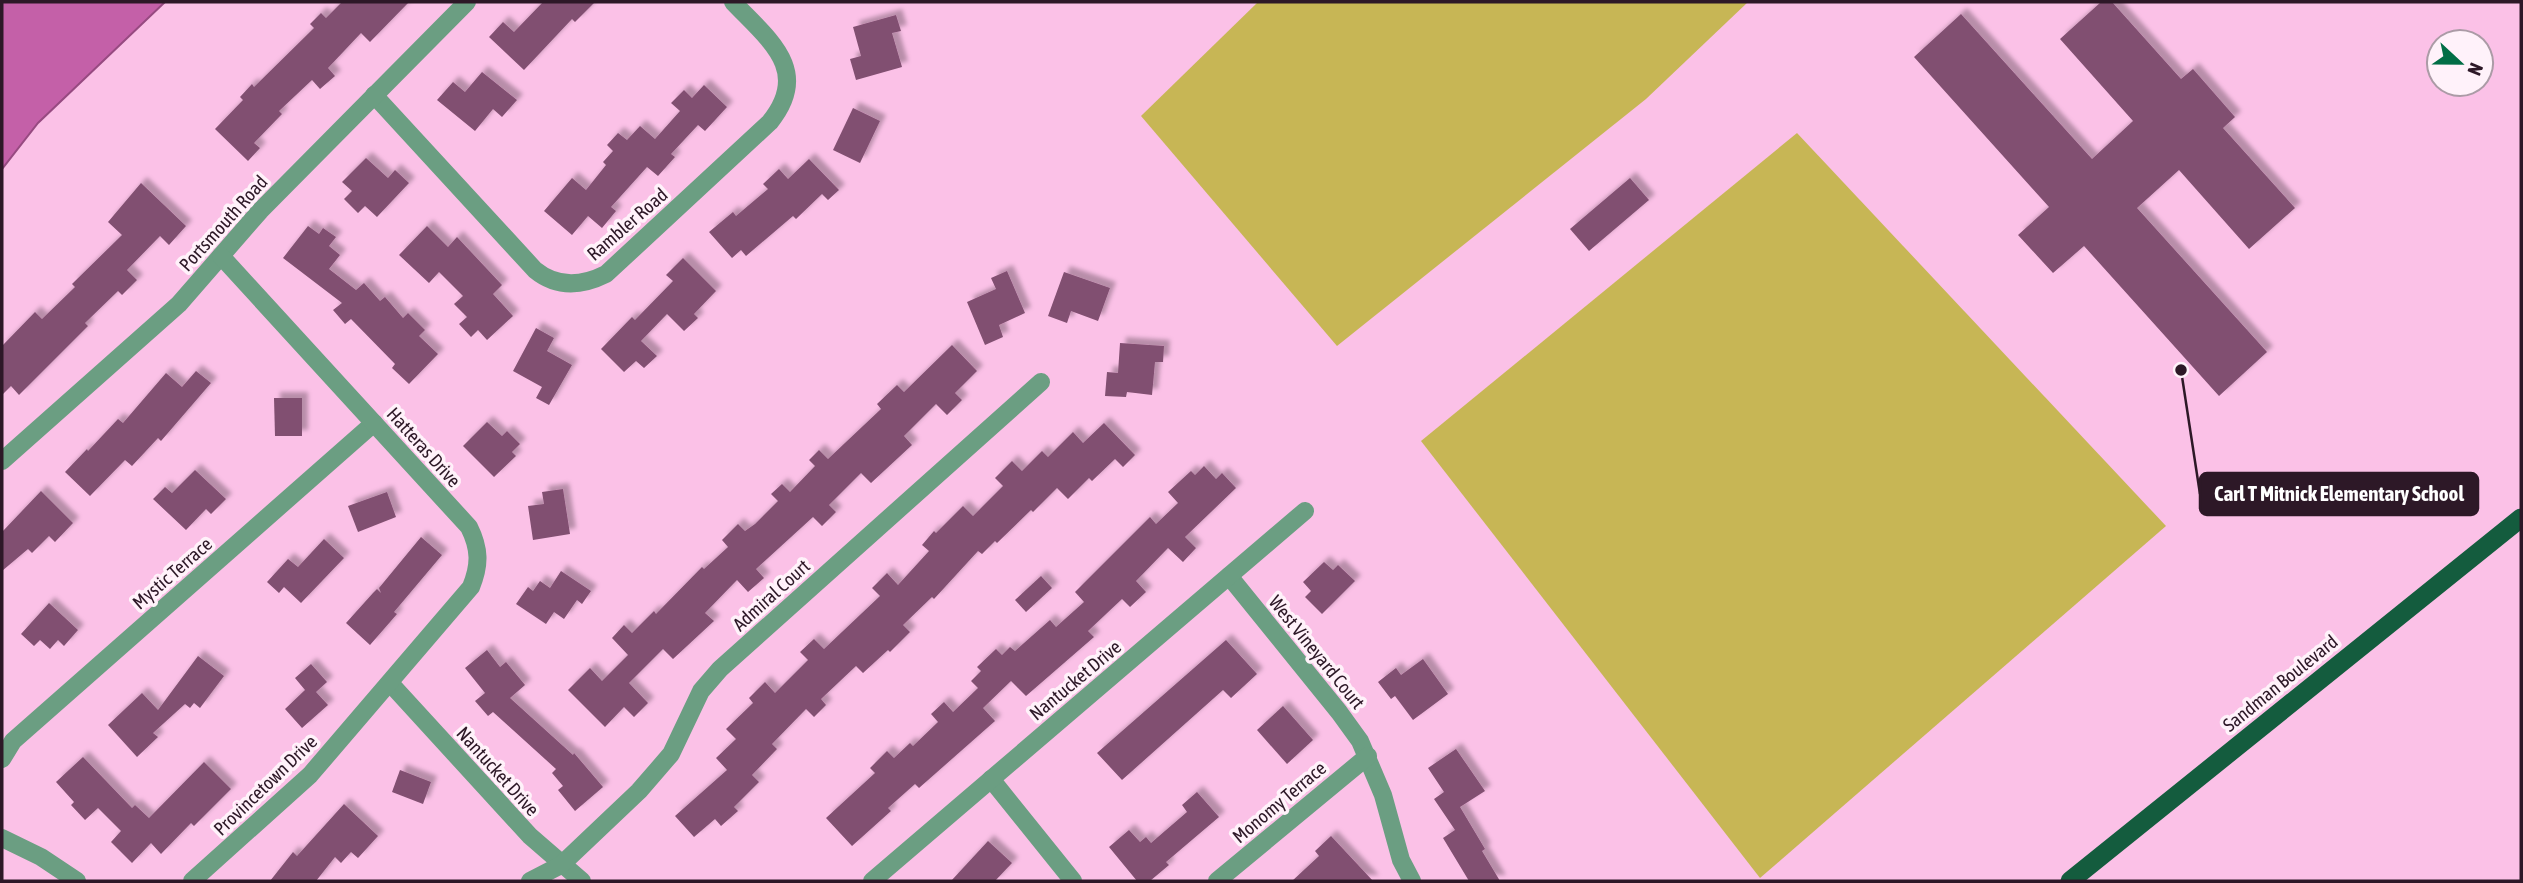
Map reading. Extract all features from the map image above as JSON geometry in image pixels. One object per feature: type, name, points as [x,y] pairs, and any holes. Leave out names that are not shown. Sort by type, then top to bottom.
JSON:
[{"type":"highway","name":"Sandman Boulevard","points":[[2070,881],[2520,517]]},
{"type":"street","name":"Portsmouth Road","points":[[2,461],[178,304],[260,211],[467,2]]},
{"type":"street","name":"Rambler Road","points":[[374,95],[535,270],[556,282],[574,285],[591,282],[606,274],[780,110],[786,96],[788,79],[785,63],[777,48],[733,2]]},
{"type":"street","name":"Hatteras Drive","points":[[221,256],[469,527],[477,542],[479,558],[471,587],[390,683]]},
{"type":"street","name":"Admiral Court","points":[[530,881],[561,865],[639,791],[671,754],[701,691],[720,669],[1041,383]]},
{"type":"street","name":"Mystic Terrace","points":[[2,760],[13,741],[374,423]]},
{"type":"street","name":"Nantucket Drive","points":[[872,881],[1305,512]]},
{"type":"street","name":"West Vineyard Court","points":[[1229,576],[1339,712],[1367,756],[1383,795],[1401,860],[1412,881]]},
{"type":"street","name":"Nantucket Drive","points":[[390,683],[530,836],[582,881]]},
{"type":"street","name":"Provincetown Drive","points":[[192,881],[310,775],[390,683]]},
{"type":"street","name":"Monomy Terrace","points":[[1217,881],[1367,756]]},
{"type":"street","points":[[991,779],[1073,881]]},
{"type":"street","points":[[2,838],[41,857],[78,881]]},
{"type":"shaded area","points":[[2,2],[165,2],[38,123],[2,169]]},
{"type":"shaded area","points":[[1258,2],[1748,2],[1646,99],[1337,346],[1141,116]]},
{"type":"shaded area","points":[[1797,133],[2166,526],[1760,878],[1421,441]]},
{"type":"building","points":[[342,2],[409,2],[370,42],[361,33],[328,68],[335,76],[320,89],[312,80],[279,111],[282,114],[254,143],[260,148],[248,161],[215,129],[243,100],[240,97],[252,84],[254,87],[314,28],[310,24],[321,13],[326,18]]},
{"type":"building","points":[[543,2],[595,2],[575,22],[572,19],[524,70],[489,37],[503,22],[514,32]]},
{"type":"building","points":[[2101,2],[2112,2],[2181,79],[2193,69],[2235,117],[2223,128],[2295,208],[2249,249],[2179,170],[2137,208],[2267,352],[2219,396],[2084,246],[2053,273],[2018,235],[2049,207],[1914,57],[1961,14],[2092,159],[2133,121],[2060,39]]},
{"type":"building","points":[[896,15],[901,31],[892,33],[902,67],[856,80],[850,59],[861,56],[853,27]]},
{"type":"building","points":[[482,72],[517,100],[502,117],[493,109],[475,131],[437,100],[453,82],[465,92]]},
{"type":"building","points":[[704,85],[727,107],[705,131],[698,125],[671,154],[675,157],[658,176],[647,167],[611,207],[616,211],[602,228],[588,216],[572,235],[544,211],[572,178],[586,190],[606,165],[603,162],[613,151],[607,145],[618,133],[627,140],[640,126],[655,139],[680,111],[671,103],[684,90],[692,98]]},
{"type":"building","points":[[853,108],[880,121],[860,163],[833,150]]},
{"type":"building","points":[[366,158],[388,178],[395,170],[409,183],[377,217],[365,206],[358,213],[344,199],[352,191],[342,182]]},
{"type":"building","points":[[809,159],[839,190],[828,200],[822,194],[796,219],[793,216],[746,256],[741,250],[732,258],[709,232],[733,212],[736,216],[768,189],[763,184],[779,169],[788,179]]},
{"type":"building","points":[[1630,178],[1649,200],[1589,251],[1570,229]]},
{"type":"building","points":[[141,183],[186,226],[169,245],[160,236],[127,270],[137,280],[122,295],[118,291],[85,323],[88,326],[19,395],[11,386],[2,395],[2,346],[35,312],[42,319],[75,287],[72,284],[122,235],[108,222]]},
{"type":"building","points":[[308,226],[319,234],[323,228],[336,237],[329,246],[340,255],[329,269],[356,290],[364,283],[380,301],[385,297],[403,318],[408,313],[425,330],[419,336],[438,354],[409,384],[392,368],[395,364],[351,319],[345,324],[333,310],[342,303],[283,258]]},
{"type":"building","points":[[427,226],[448,247],[457,237],[502,285],[493,294],[513,316],[487,340],[478,330],[471,337],[459,324],[467,317],[454,304],[463,296],[439,272],[429,283],[399,255]]},
{"type":"building","points":[[683,258],[716,291],[694,314],[698,318],[684,331],[667,314],[641,341],[657,356],[644,368],[636,361],[624,372],[601,349],[632,317],[635,320],[673,281],[666,275]]},
{"type":"building","points":[[1007,271],[1025,313],[999,325],[1003,337],[985,345],[967,302],[996,289],[991,278]]},
{"type":"building","points":[[1064,272],[1110,288],[1098,321],[1071,311],[1067,323],[1048,316]]},
{"type":"building","points":[[536,328],[554,338],[547,351],[572,365],[549,405],[536,398],[542,387],[513,371]]},
{"type":"building","points":[[1120,343],[1164,346],[1163,362],[1155,362],[1152,395],[1127,392],[1126,397],[1105,396],[1107,372],[1118,373]]},
{"type":"building","points":[[952,345],[977,371],[955,393],[962,400],[947,415],[936,404],[904,436],[912,445],[871,483],[861,473],[829,505],[836,512],[822,526],[813,517],[756,569],[764,578],[748,592],[737,580],[705,613],[714,621],[673,659],[663,649],[629,683],[648,703],[634,717],[624,707],[605,727],[568,690],[590,668],[602,681],[628,655],[612,638],[624,625],[632,633],[654,611],[656,614],[702,567],[704,569],[728,547],[722,540],[738,524],[745,531],[755,524],[778,501],[771,494],[782,484],[790,492],[815,466],[809,460],[819,450],[828,459],[881,409],[877,404],[897,385],[904,392]]},
{"type":"building","points":[[196,371],[211,383],[161,441],[158,438],[132,466],[125,460],[90,496],[65,472],[118,419],[123,423],[166,373],[182,387]]},
{"type":"building","points":[[274,398],[302,398],[302,436],[275,436]]},
{"type":"building","points":[[487,422],[502,436],[507,431],[520,444],[512,452],[516,456],[494,477],[463,446]]},
{"type":"building","points":[[1104,423],[1135,455],[1123,467],[1115,459],[1092,481],[1089,478],[1068,499],[1057,488],[997,543],[995,541],[982,554],[978,551],[934,599],[932,597],[903,625],[910,632],[890,652],[888,650],[863,673],[856,666],[821,699],[826,705],[814,717],[806,709],[772,744],[777,749],[752,775],[759,782],[734,807],[738,811],[721,826],[715,819],[694,837],[675,816],[727,770],[716,758],[736,739],[726,729],[753,703],[749,698],[765,682],[775,693],[808,660],[800,652],[814,639],[824,649],[880,596],[872,588],[887,573],[898,585],[929,551],[922,545],[934,531],[936,533],[963,506],[973,516],[1003,486],[995,478],[1012,461],[1022,471],[1042,451],[1048,457],[1073,432],[1083,443]]},
{"type":"building","points":[[1204,466],[1216,479],[1222,473],[1236,488],[1185,537],[1196,548],[1183,562],[1168,548],[1136,581],[1146,592],[1130,607],[1122,599],[1088,631],[1094,637],[1026,696],[1011,681],[983,708],[995,721],[919,788],[915,784],[888,808],[891,811],[852,846],[826,818],[875,773],[870,768],[887,751],[894,758],[910,743],[913,746],[938,722],[931,714],[944,702],[953,712],[978,688],[971,681],[981,671],[977,667],[996,649],[1002,655],[1010,647],[1015,651],[1050,620],[1056,627],[1084,602],[1075,592],[1150,517],[1156,524],[1178,503],[1168,492],[1191,471],[1195,475]]},
{"type":"building","points":[[195,470],[226,499],[211,514],[206,509],[186,530],[153,499],[165,487],[172,493]]},
{"type":"building","points":[[563,489],[570,534],[533,540],[528,506],[544,504],[542,492]]},
{"type":"building","points":[[41,491],[73,523],[55,542],[49,536],[32,553],[28,549],[2,571],[2,532]]},
{"type":"building","points":[[387,492],[396,517],[358,532],[348,506]]},
{"type":"building","points":[[421,537],[442,555],[370,645],[346,623],[377,589],[381,593],[379,588]]},
{"type":"building","points":[[324,539],[344,558],[301,603],[284,587],[279,593],[267,582],[288,559],[298,567]]},
{"type":"building","points":[[1324,562],[1333,570],[1338,565],[1355,581],[1322,614],[1305,597],[1311,591],[1303,582]]},
{"type":"building","points":[[561,571],[591,591],[582,604],[577,600],[564,619],[554,612],[546,624],[516,604],[528,587],[533,591],[540,581],[550,588]]},
{"type":"building","points":[[1041,576],[1052,588],[1026,612],[1015,600]]},
{"type":"building","points":[[49,603],[78,630],[64,646],[58,640],[50,649],[40,640],[34,646],[21,634]]},
{"type":"building","points":[[1226,640],[1257,674],[1231,698],[1223,690],[1122,780],[1097,753]]},
{"type":"building","points":[[487,650],[500,667],[506,662],[525,685],[510,698],[573,755],[574,753],[603,787],[575,811],[558,790],[563,786],[552,773],[556,769],[493,712],[488,716],[475,701],[485,693],[465,668]]},
{"type":"building","points":[[198,656],[224,676],[200,708],[194,703],[190,708],[185,704],[153,733],[158,737],[137,757],[108,725],[142,693],[158,710]]},
{"type":"building","points":[[1423,659],[1448,694],[1413,720],[1395,696],[1391,699],[1378,682],[1396,668],[1401,675]]},
{"type":"building","points":[[311,664],[327,682],[316,692],[328,705],[302,728],[285,709],[305,690],[295,678]]},
{"type":"building","points":[[1283,706],[1313,740],[1287,764],[1257,730]]},
{"type":"building","points":[[1456,749],[1485,791],[1460,807],[1500,881],[1469,881],[1443,838],[1455,830],[1434,799],[1444,792],[1428,768]]},
{"type":"building","points":[[83,757],[132,808],[135,805],[149,818],[204,762],[231,789],[194,826],[191,823],[161,854],[151,843],[132,863],[111,842],[121,831],[98,808],[85,820],[71,805],[74,802],[56,782]]},
{"type":"building","points":[[400,770],[431,782],[423,804],[392,792]]},
{"type":"building","points":[[1197,792],[1219,817],[1166,862],[1169,865],[1150,881],[1137,881],[1109,847],[1129,830],[1140,842],[1146,837],[1151,843],[1187,812],[1182,805]]},
{"type":"building","points":[[344,804],[378,836],[358,858],[351,852],[341,863],[335,857],[316,881],[270,881],[293,852],[297,856]]},
{"type":"building","points":[[1331,836],[1373,881],[1292,881],[1319,856],[1315,851]]},
{"type":"building","points":[[988,841],[1012,863],[995,881],[951,881]]},
{"type":"place","name":"Carl T Mitnick Elementary School","points":[[2181,370]]}]
